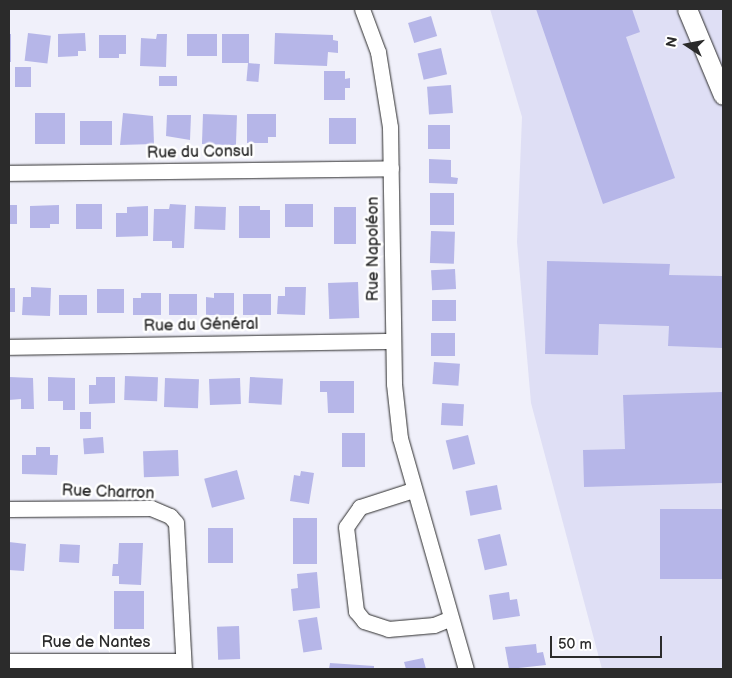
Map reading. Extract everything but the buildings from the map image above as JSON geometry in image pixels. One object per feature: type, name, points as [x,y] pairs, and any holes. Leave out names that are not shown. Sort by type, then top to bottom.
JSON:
[{"type":"street","name":"Rue Napoléon","points":[[362,9],[378,52],[386,90],[391,168],[396,414],[413,490],[466,669]]},
{"type":"street","points":[[687,9],[723,95]]},
{"type":"street","name":"Rue du Consul","points":[[9,173],[391,168]]},
{"type":"street","name":"Rue du Général","points":[[9,347],[394,341]]},
{"type":"street","points":[[413,490],[360,507],[346,527],[356,611],[364,621],[388,629],[434,624],[451,618]]},
{"type":"street","name":"Rue Charron","points":[[9,509],[151,508],[170,516],[176,523],[183,665]]},
{"type":"street","name":"Rue de Nantes","points":[[9,661],[183,665]]},
{"type":"shaded area","points":[[490,9],[723,9],[723,669],[602,669],[531,403],[517,242],[522,117]]}]
